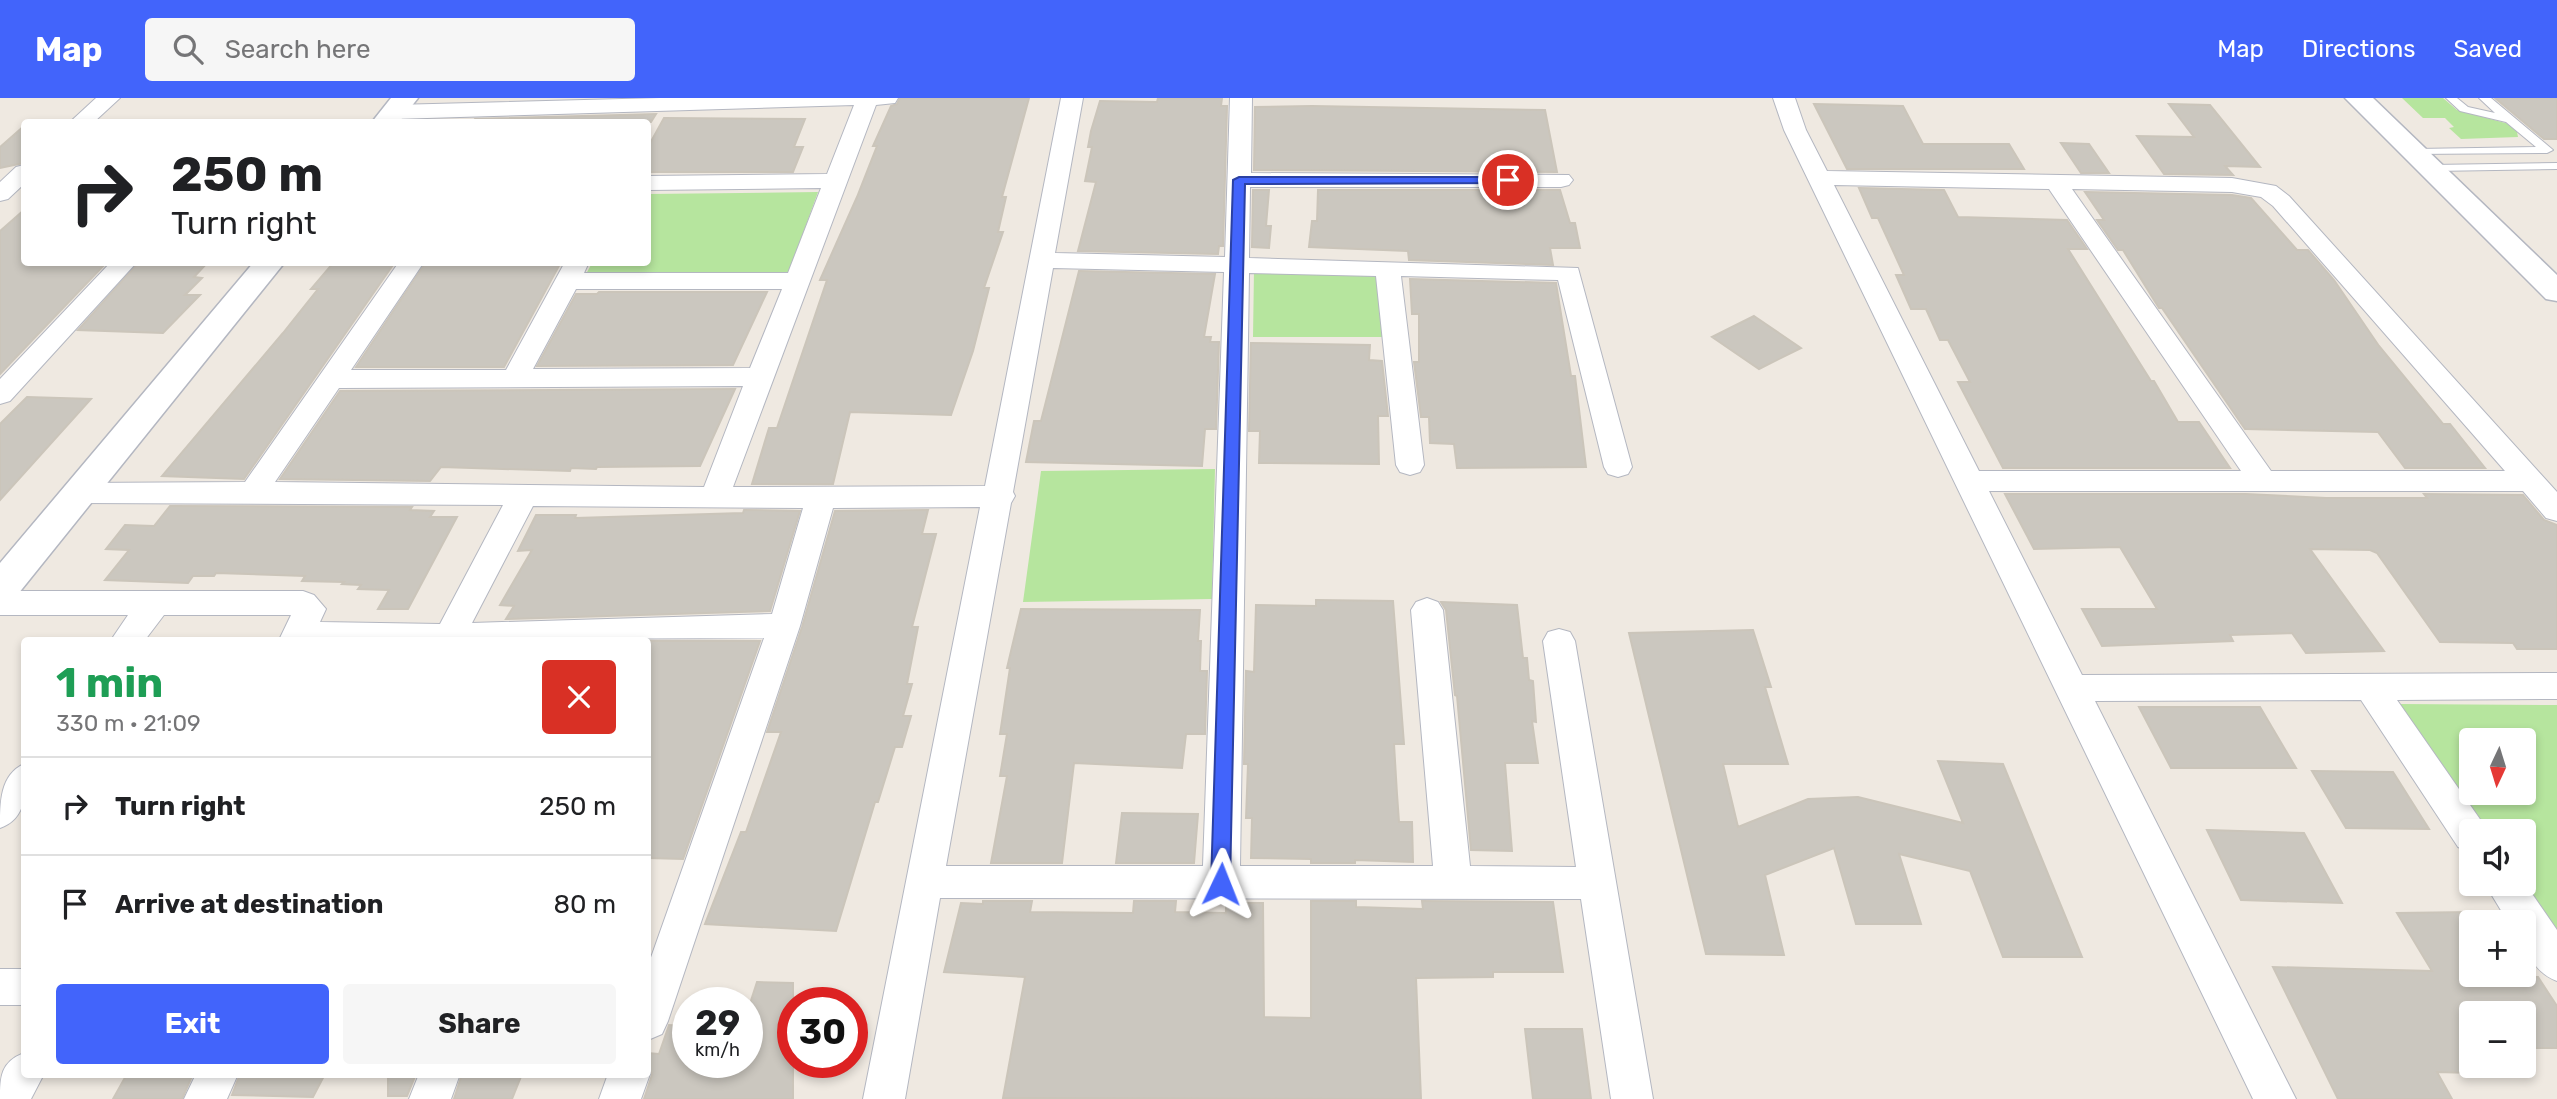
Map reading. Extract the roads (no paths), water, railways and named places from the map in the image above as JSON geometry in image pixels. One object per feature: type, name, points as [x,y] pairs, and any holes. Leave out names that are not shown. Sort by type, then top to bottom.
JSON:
[{"type":"street","points":[[84,119],[109,98]]},
{"type":"street","points":[[395,111],[533,103],[887,98]]},
{"type":"street","points":[[884,1099],[1000,496],[1072,98]]},
{"type":"street","points":[[1221,884],[1241,98]]},
{"type":"street","points":[[1784,98],[1795,130],[2275,1099]]},
{"type":"street","points":[[2358,98],[2425,160],[2557,292]]},
{"type":"street","points":[[714,498],[867,99]]},
{"type":"street","points":[[1819,178],[2251,185],[2268,191],[2281,201],[2557,511]]},
{"type":"street","points":[[1239,180],[1561,180]]},
{"type":"street","points":[[651,183],[837,181]]},
{"type":"street","points":[[2055,181],[2262,480]]},
{"type":"street","points":[[1043,260],[1569,273],[1618,467]]},
{"type":"street","points":[[0,396],[121,266]]},
{"type":"street","points":[[0,589],[267,266]]},
{"type":"street","points":[[254,491],[409,266]]},
{"type":"street","points":[[1388,268],[1410,465]]},
{"type":"street","points":[[514,379],[572,272],[798,281]]},
{"type":"street","points":[[332,379],[761,377]]},
{"type":"street","points":[[1968,481],[2531,481]]},
{"type":"street","points":[[80,493],[254,491],[522,498],[820,500],[1000,496]]},
{"type":"street","points":[[449,637],[522,498]]},
{"type":"street","points":[[651,1012],[784,626],[820,500]]},
{"type":"street","points":[[0,603],[303,603],[310,609],[297,637]]},
{"type":"street","points":[[129,637],[155,603]]},
{"type":"street","points":[[1427,610],[1452,885]]},
{"type":"street","points":[[493,637],[629,634],[784,626]]},
{"type":"street","points":[[1559,640],[1632,1099]]},
{"type":"street","points":[[2071,688],[2557,686]]},
{"type":"street","points":[[2370,687],[2460,819]]},
{"type":"street","points":[[0,813],[21,783]]},
{"type":"street","points":[[925,882],[1452,885],[1597,883]]},
{"type":"street","points":[[2512,896],[2557,963]]},
{"type":"street","points":[[0,986],[21,987]]},
{"type":"street","points":[[8,1099],[21,1078]]},
{"type":"street","points":[[205,1099],[216,1078]]},
{"type":"street","points":[[430,1099],[438,1078]]},
{"type":"street","points":[[620,1099],[628,1078]]},
{"type":"lane","points":[[2451,98],[2464,109],[2510,119]]},
{"type":"lane","points":[[2425,160],[2547,152],[2484,98]]},
{"type":"lane","points":[[2425,160],[2557,166]]}]
